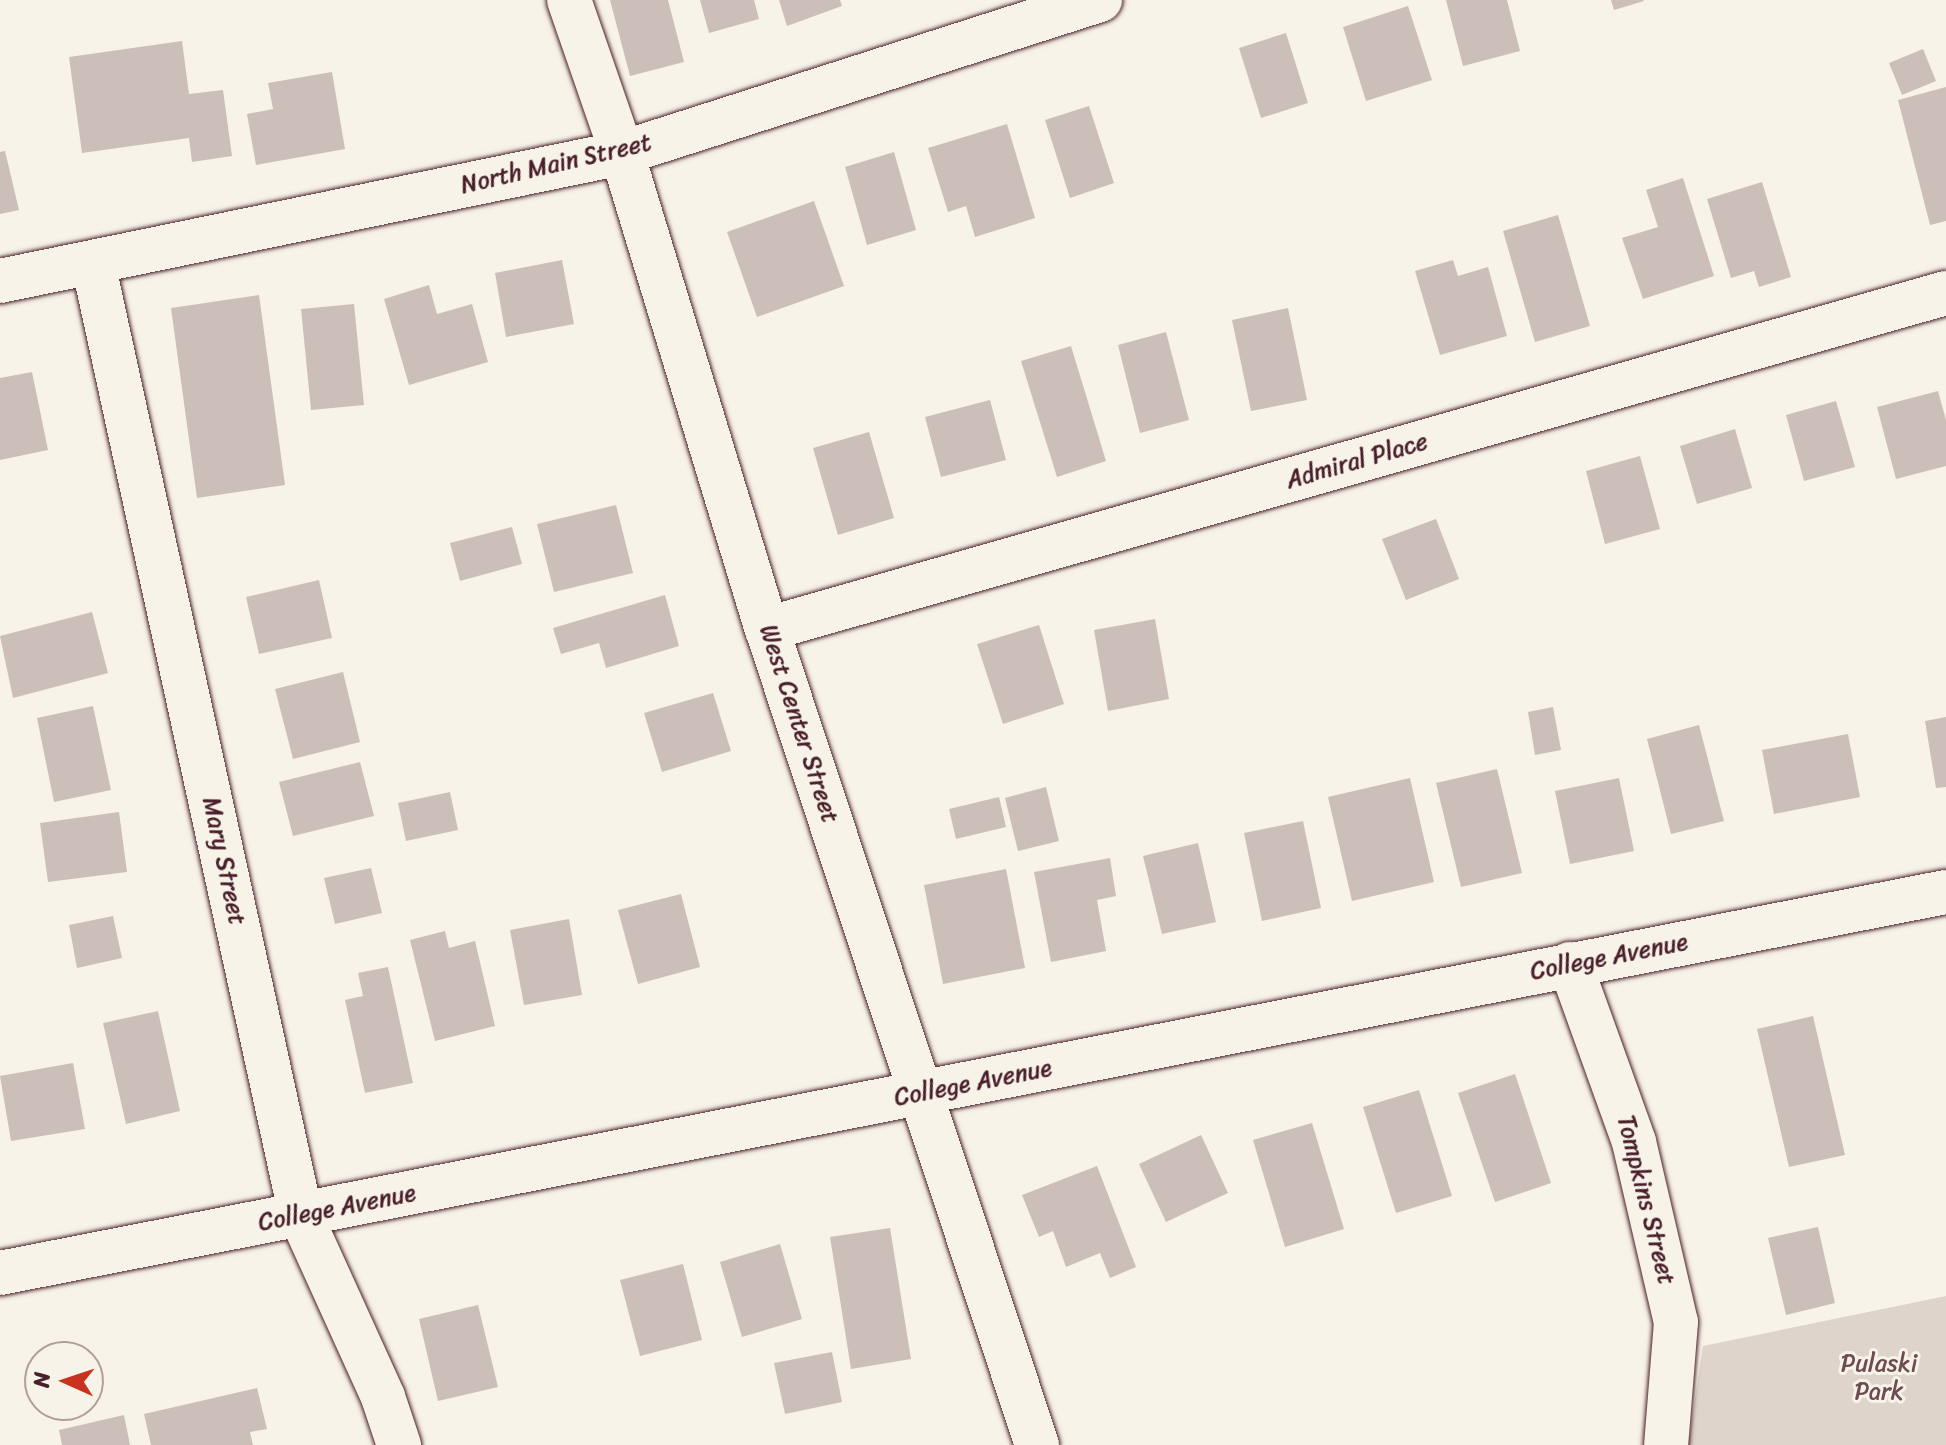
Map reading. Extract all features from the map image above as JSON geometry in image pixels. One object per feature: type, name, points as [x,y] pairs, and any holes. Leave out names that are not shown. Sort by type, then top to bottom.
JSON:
[{"type":"street","name":"West Center Street","points":[[569,0],[622,153],[767,629],[1037,1445]]},
{"type":"street","name":"North Main Street","points":[[0,281],[622,153],[1100,0]]},
{"type":"street","name":"Mary Street","points":[[93,263],[301,1216],[383,1397],[399,1445]]},
{"type":"street","name":"Admiral Place","points":[[767,629],[1946,293]]},
{"type":"street","name":"College Avenue","points":[[0,1273],[1946,892]]},
{"type":"street","name":"Tompkins Street","points":[[1570,964],[1634,1142],[1676,1322],[1666,1445]]},
{"type":"green space","name":"Pulaski Park","points":[[1946,1296],[1946,1445],[1688,1445],[1703,1346]]},
{"type":"building","points":[[610,0],[668,0],[684,62],[630,76]]},
{"type":"building","points":[[700,0],[754,0],[759,19],[709,33]]},
{"type":"building","points":[[779,0],[840,0],[842,6],[787,26]]},
{"type":"building","points":[[1446,0],[1507,0],[1520,51],[1463,66]]},
{"type":"building","points":[[1611,0],[1643,0],[1644,1],[1614,10]]},
{"type":"building","points":[[1408,6],[1432,80],[1366,101],[1343,27]]},
{"type":"building","points":[[1286,33],[1308,103],[1261,118],[1239,48]]},
{"type":"building","points":[[182,41],[189,94],[223,90],[232,156],[192,162],[189,138],[82,153],[69,57]]},
{"type":"building","points":[[1923,49],[1936,81],[1902,95],[1889,63]]},
{"type":"building","points":[[332,72],[345,149],[256,165],[247,114],[273,109],[268,83]]},
{"type":"building","points":[[1946,87],[1946,221],[1930,225],[1898,100]]},
{"type":"building","points":[[1089,106],[1114,183],[1070,198],[1045,120]]},
{"type":"building","points":[[1007,124],[1035,218],[975,237],[966,206],[948,212],[928,148]]},
{"type":"building","points":[[5,151],[19,210],[0,214],[0,152]]},
{"type":"building","points":[[894,152],[916,230],[867,245],[845,167]]},
{"type":"building","points":[[1683,178],[1714,276],[1643,299],[1622,238],[1658,227],[1646,190]]},
{"type":"building","points":[[1762,182],[1791,277],[1759,287],[1754,271],[1731,278],[1707,199]]},
{"type":"building","points":[[814,201],[844,286],[757,317],[727,232]]},
{"type":"building","points":[[1558,215],[1590,326],[1535,342],[1503,231]]},
{"type":"building","points":[[562,260],[574,324],[506,337],[495,273]]},
{"type":"building","points":[[1453,260],[1458,276],[1488,267],[1507,336],[1440,355],[1415,271]]},
{"type":"building","points":[[429,285],[437,314],[472,304],[488,362],[409,385],[384,299]]},
{"type":"building","points":[[259,295],[285,485],[197,498],[171,308]]},
{"type":"building","points":[[354,304],[364,405],[311,410],[301,309]]},
{"type":"building","points":[[1288,308],[1307,400],[1251,411],[1232,320]]},
{"type":"building","points":[[1166,332],[1189,420],[1140,433],[1118,345]]},
{"type":"building","points":[[1071,346],[1106,461],[1057,477],[1021,361]]},
{"type":"building","points":[[32,372],[48,450],[0,460],[0,378]]},
{"type":"building","points":[[1938,391],[1946,420],[1946,466],[1896,479],[1877,407]]},
{"type":"building","points":[[990,400],[1006,460],[941,477],[925,417]]},
{"type":"building","points":[[1836,401],[1855,467],[1804,481],[1786,415]]},
{"type":"building","points":[[1735,429],[1752,488],[1697,504],[1680,446]]},
{"type":"building","points":[[869,432],[894,518],[838,535],[813,448]]},
{"type":"building","points":[[1640,456],[1660,529],[1605,544],[1586,471]]},
{"type":"building","points":[[616,505],[633,573],[554,592],[537,524]]},
{"type":"building","points":[[1436,519],[1459,579],[1406,600],[1382,539]]},
{"type":"building","points":[[512,527],[522,564],[460,581],[450,543]]},
{"type":"building","points":[[319,580],[332,638],[259,654],[246,597]]},
{"type":"building","points":[[665,595],[679,646],[606,668],[599,643],[561,654],[553,628]]},
{"type":"building","points":[[92,612],[108,673],[13,698],[0,636]]},
{"type":"building","points":[[1155,619],[1169,699],[1108,711],[1094,630]]},
{"type":"building","points":[[1039,625],[1064,704],[1003,724],[977,644]]},
{"type":"building","points":[[343,672],[360,742],[293,759],[275,689]]},
{"type":"building","points":[[713,693],[731,751],[662,772],[644,713]]},
{"type":"building","points":[[93,706],[111,790],[54,802],[37,718]]},
{"type":"building","points":[[1553,707],[1561,750],[1535,755],[1528,712]]},
{"type":"building","points":[[1946,717],[1946,787],[1936,788],[1925,721]]},
{"type":"building","points":[[1699,725],[1724,821],[1671,834],[1647,739]]},
{"type":"building","points":[[1848,734],[1860,797],[1774,814],[1762,750]]},
{"type":"building","points":[[360,762],[374,816],[293,836],[279,782]]},
{"type":"building","points":[[1497,769],[1522,873],[1461,887],[1436,783]]},
{"type":"building","points":[[1410,778],[1434,882],[1352,901],[1328,797]]},
{"type":"building","points":[[1619,778],[1634,851],[1570,864],[1555,791]]},
{"type":"building","points":[[1046,787],[1059,841],[1018,851],[1005,798]]},
{"type":"building","points":[[450,792],[458,830],[406,841],[398,803]]},
{"type":"building","points":[[999,797],[1006,827],[956,839],[949,809]]},
{"type":"building","points":[[119,812],[127,872],[48,882],[40,823]]},
{"type":"building","points":[[1303,821],[1321,908],[1262,921],[1244,833]]},
{"type":"building","points":[[1198,843],[1216,922],[1162,934],[1143,856]]},
{"type":"building","points":[[1110,858],[1116,896],[1097,900],[1106,951],[1051,962],[1034,872]]},
{"type":"building","points":[[371,868],[382,913],[335,924],[324,878]]},
{"type":"building","points":[[1006,869],[1025,968],[943,984],[924,885]]},
{"type":"building","points":[[681,894],[700,967],[638,984],[618,910]]},
{"type":"building","points":[[113,916],[122,958],[77,968],[69,925]]},
{"type":"building","points":[[569,919],[582,995],[524,1005],[510,930]]},
{"type":"building","points":[[445,931],[449,948],[475,941],[495,1026],[435,1041],[410,940]]},
{"type":"building","points":[[388,967],[413,1083],[365,1093],[345,1000],[363,996],[358,973]]},
{"type":"building","points":[[158,1011],[180,1111],[126,1124],[103,1023]]},
{"type":"building","points":[[1813,1016],[1845,1155],[1789,1167],[1757,1029]]},
{"type":"building","points":[[73,1063],[85,1129],[11,1141],[0,1076]]},
{"type":"building","points":[[1515,1074],[1551,1183],[1495,1202],[1458,1093]]},
{"type":"building","points":[[1419,1090],[1452,1196],[1396,1213],[1363,1107]]},
{"type":"building","points":[[1312,1123],[1344,1229],[1285,1247],[1253,1140]]},
{"type":"building","points":[[1201,1135],[1228,1193],[1166,1222],[1139,1164]]},
{"type":"building","points":[[1097,1166],[1136,1267],[1110,1278],[1100,1253],[1066,1267],[1053,1231],[1039,1237],[1022,1195]]},
{"type":"building","points":[[1818,1227],[1835,1303],[1786,1315],[1768,1238]]},
{"type":"building","points":[[890,1228],[911,1359],[851,1369],[830,1237]]},
{"type":"building","points":[[780,1244],[802,1319],[742,1337],[720,1262]]},
{"type":"building","points":[[683,1264],[702,1340],[640,1356],[620,1280]]},
{"type":"building","points":[[478,1305],[498,1387],[438,1401],[419,1319]]},
{"type":"building","points":[[832,1352],[842,1402],[785,1414],[774,1363]]},
{"type":"building","points":[[257,1388],[267,1429],[250,1432],[253,1445],[151,1445],[144,1414]]},
{"type":"building","points":[[124,1415],[130,1445],[62,1445],[59,1430]]}]
